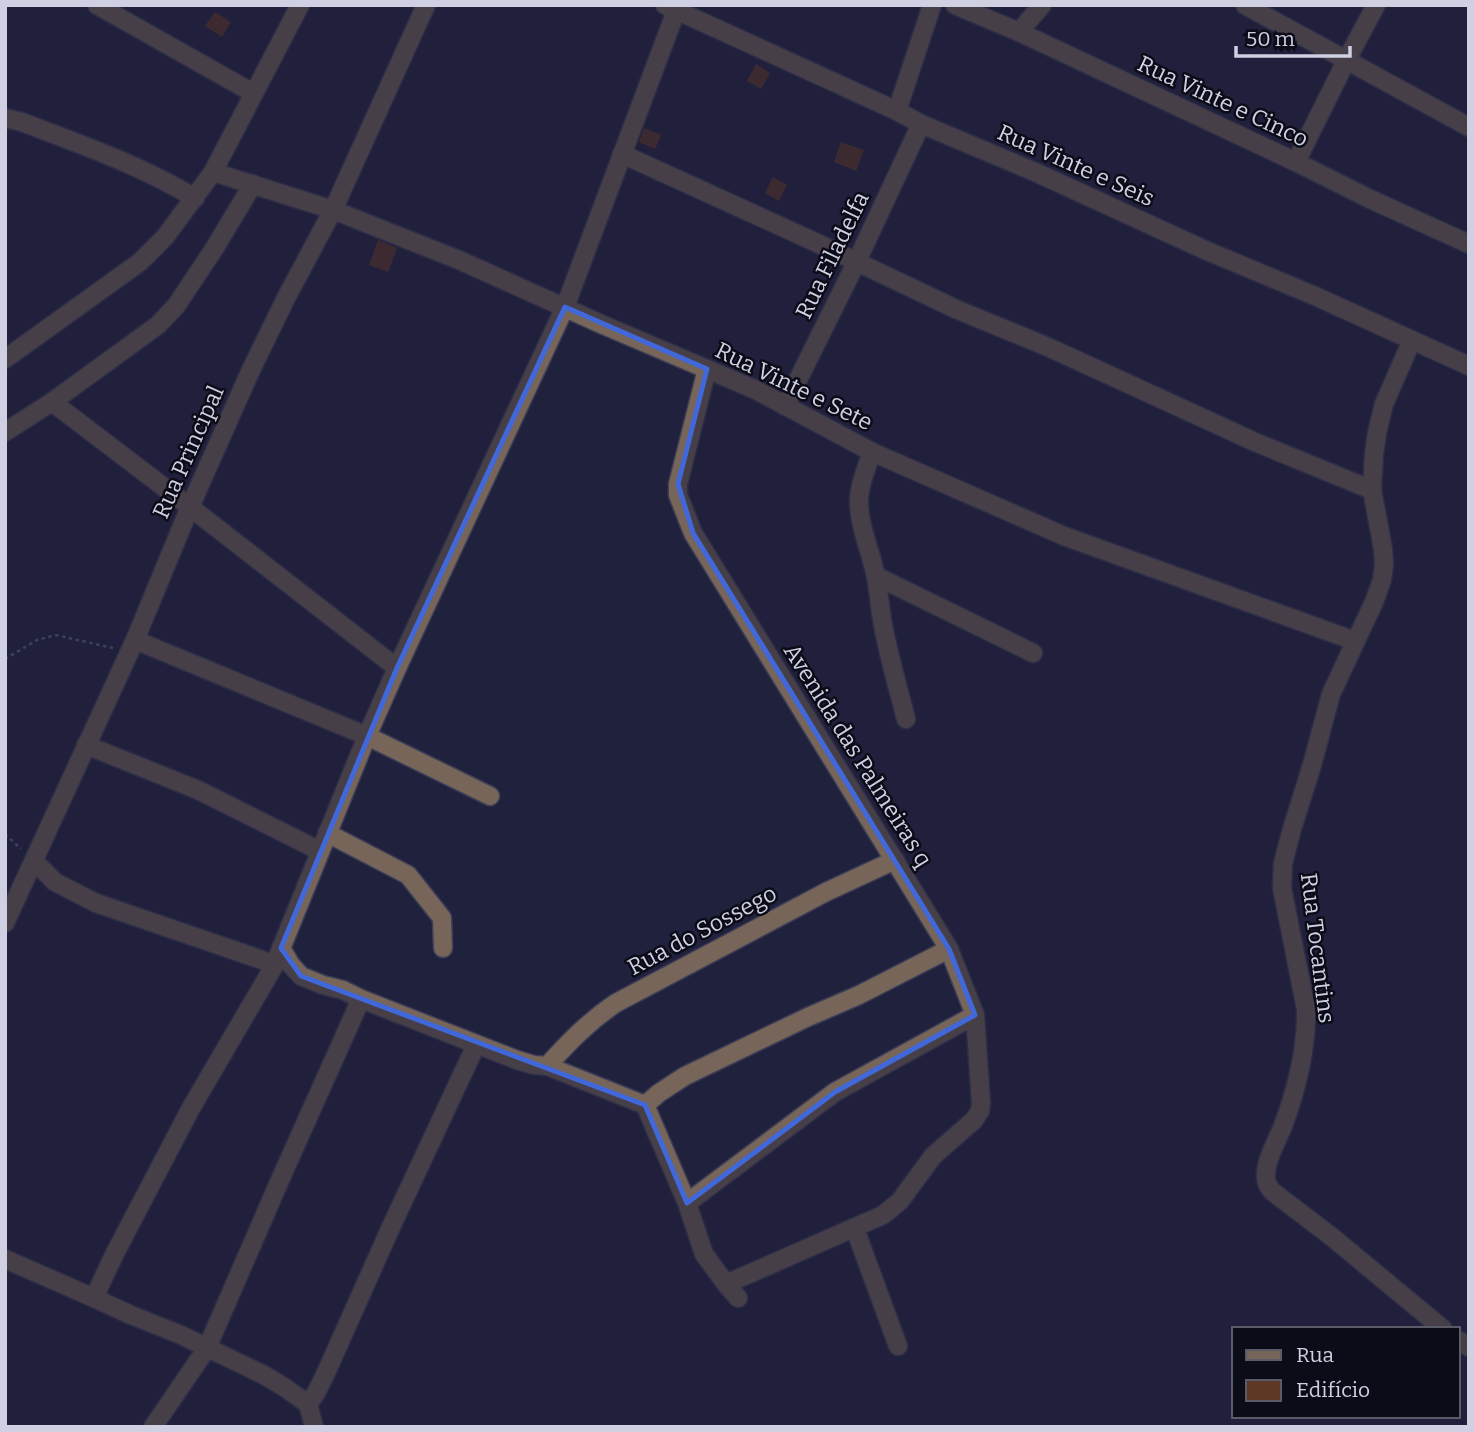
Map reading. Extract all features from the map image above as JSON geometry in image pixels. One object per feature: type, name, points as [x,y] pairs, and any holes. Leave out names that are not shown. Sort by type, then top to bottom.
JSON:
[{"type":"street","points":[[97,5],[253,93]]},
{"type":"street","points":[[7,354],[140,262],[165,237],[213,172],[300,5]]},
{"type":"street","name":"Rua Principal","points":[[5,923],[133,646],[190,507],[250,372],[333,210],[426,5]]},
{"type":"street","points":[[897,111],[932,5]]},
{"type":"street","name":"Rua Vinte e Cinco","points":[[955,5],[1019,32],[1469,244]]},
{"type":"street","points":[[1019,32],[1042,5]]},
{"type":"street","points":[[1245,5],[1469,127]]},
{"type":"street","points":[[1296,162],[1376,5]]},
{"type":"street","points":[[94,1298],[191,1108],[274,966],[397,668],[565,307],[622,154],[670,8]]},
{"type":"street","name":"Rua Vinte e Seis","points":[[670,8],[921,124],[1035,172],[1469,366]]},
{"type":"street","points":[[5,118],[122,160],[164,179],[195,198]]},
{"type":"street","name":"Rua Filadelfa","points":[[785,406],[921,124]]},
{"type":"street","points":[[622,154],[958,310],[1048,347],[1255,442],[1373,490]]},
{"type":"street","name":"Rua Vinte e Sete","points":[[213,172],[333,210],[459,260],[756,390],[872,452],[1064,536],[1355,641]]},
{"type":"street","points":[[5,432],[52,402],[158,325],[176,306],[253,184]]},
{"type":"street","name":"Rua Tocantins","points":[[1412,340],[1384,404],[1377,433],[1373,490],[1383,549],[1383,572],[1374,602],[1331,694],[1283,863],[1282,888],[1306,1009],[1306,1025],[1301,1065],[1291,1103],[1266,1167],[1265,1181],[1273,1192],[1441,1327]]},
{"type":"street","name":"Avenida das Palmeiras q","points":[[707,369],[678,484],[678,495],[693,533],[949,949],[975,1015],[980,1111],[974,1120],[933,1156],[900,1201],[883,1215],[726,1284]]},
{"type":"street","points":[[52,402],[397,668]]},
{"type":"street","points":[[872,452],[859,497],[892,669],[906,719]]},
{"type":"street","points":[[876,576],[1033,653]]},
{"type":"street","points":[[133,646],[367,736],[490,796]]},
{"type":"street","points":[[86,745],[198,790],[320,851]]},
{"type":"street","points":[[327,833],[408,875],[442,918],[443,948]]},
{"type":"street","name":"Rua do Sossego","points":[[547,1066],[596,1016],[616,1003],[826,892],[895,860]]},
{"type":"street","points":[[34,861],[55,882],[96,903],[274,966]]},
{"type":"street","points":[[281,948],[290,965],[301,976],[343,990],[476,1045],[526,1063],[547,1066],[645,1105],[687,1203],[704,1254],[738,1298]]},
{"type":"street","points":[[645,1105],[685,1076],[859,995],[949,949]]},
{"type":"street","points":[[153,1427],[207,1348],[361,999]]},
{"type":"street","points":[[687,1203],[835,1092],[975,1015]]},
{"type":"street","points":[[308,1404],[325,1375],[476,1045]]},
{"type":"street","points":[[855,1228],[898,1346]]},
{"type":"street","points":[[5,1259],[181,1335],[264,1375],[308,1404],[314,1427]]},
{"type":"path","points":[[5,659],[37,640],[56,635],[133,646]]},
{"type":"path","points":[[5,834],[34,861]]},
{"type":"highlighted area","points":[[565,307],[707,369],[678,484],[693,533],[949,949],[975,1015],[835,1092],[687,1203],[645,1105],[301,976],[281,948],[397,668]]},
{"type":"building","points":[[215,12],[231,22],[222,37],[205,26]]},
{"type":"building","points":[[756,64],[770,73],[761,89],[747,81]]},
{"type":"building","points":[[644,128],[661,135],[655,149],[639,142]]},
{"type":"building","points":[[841,142],[864,150],[856,171],[834,162]]},
{"type":"building","points":[[773,177],[787,185],[779,201],[765,193]]},
{"type":"building","points":[[378,240],[397,248],[388,272],[369,265]]}]
